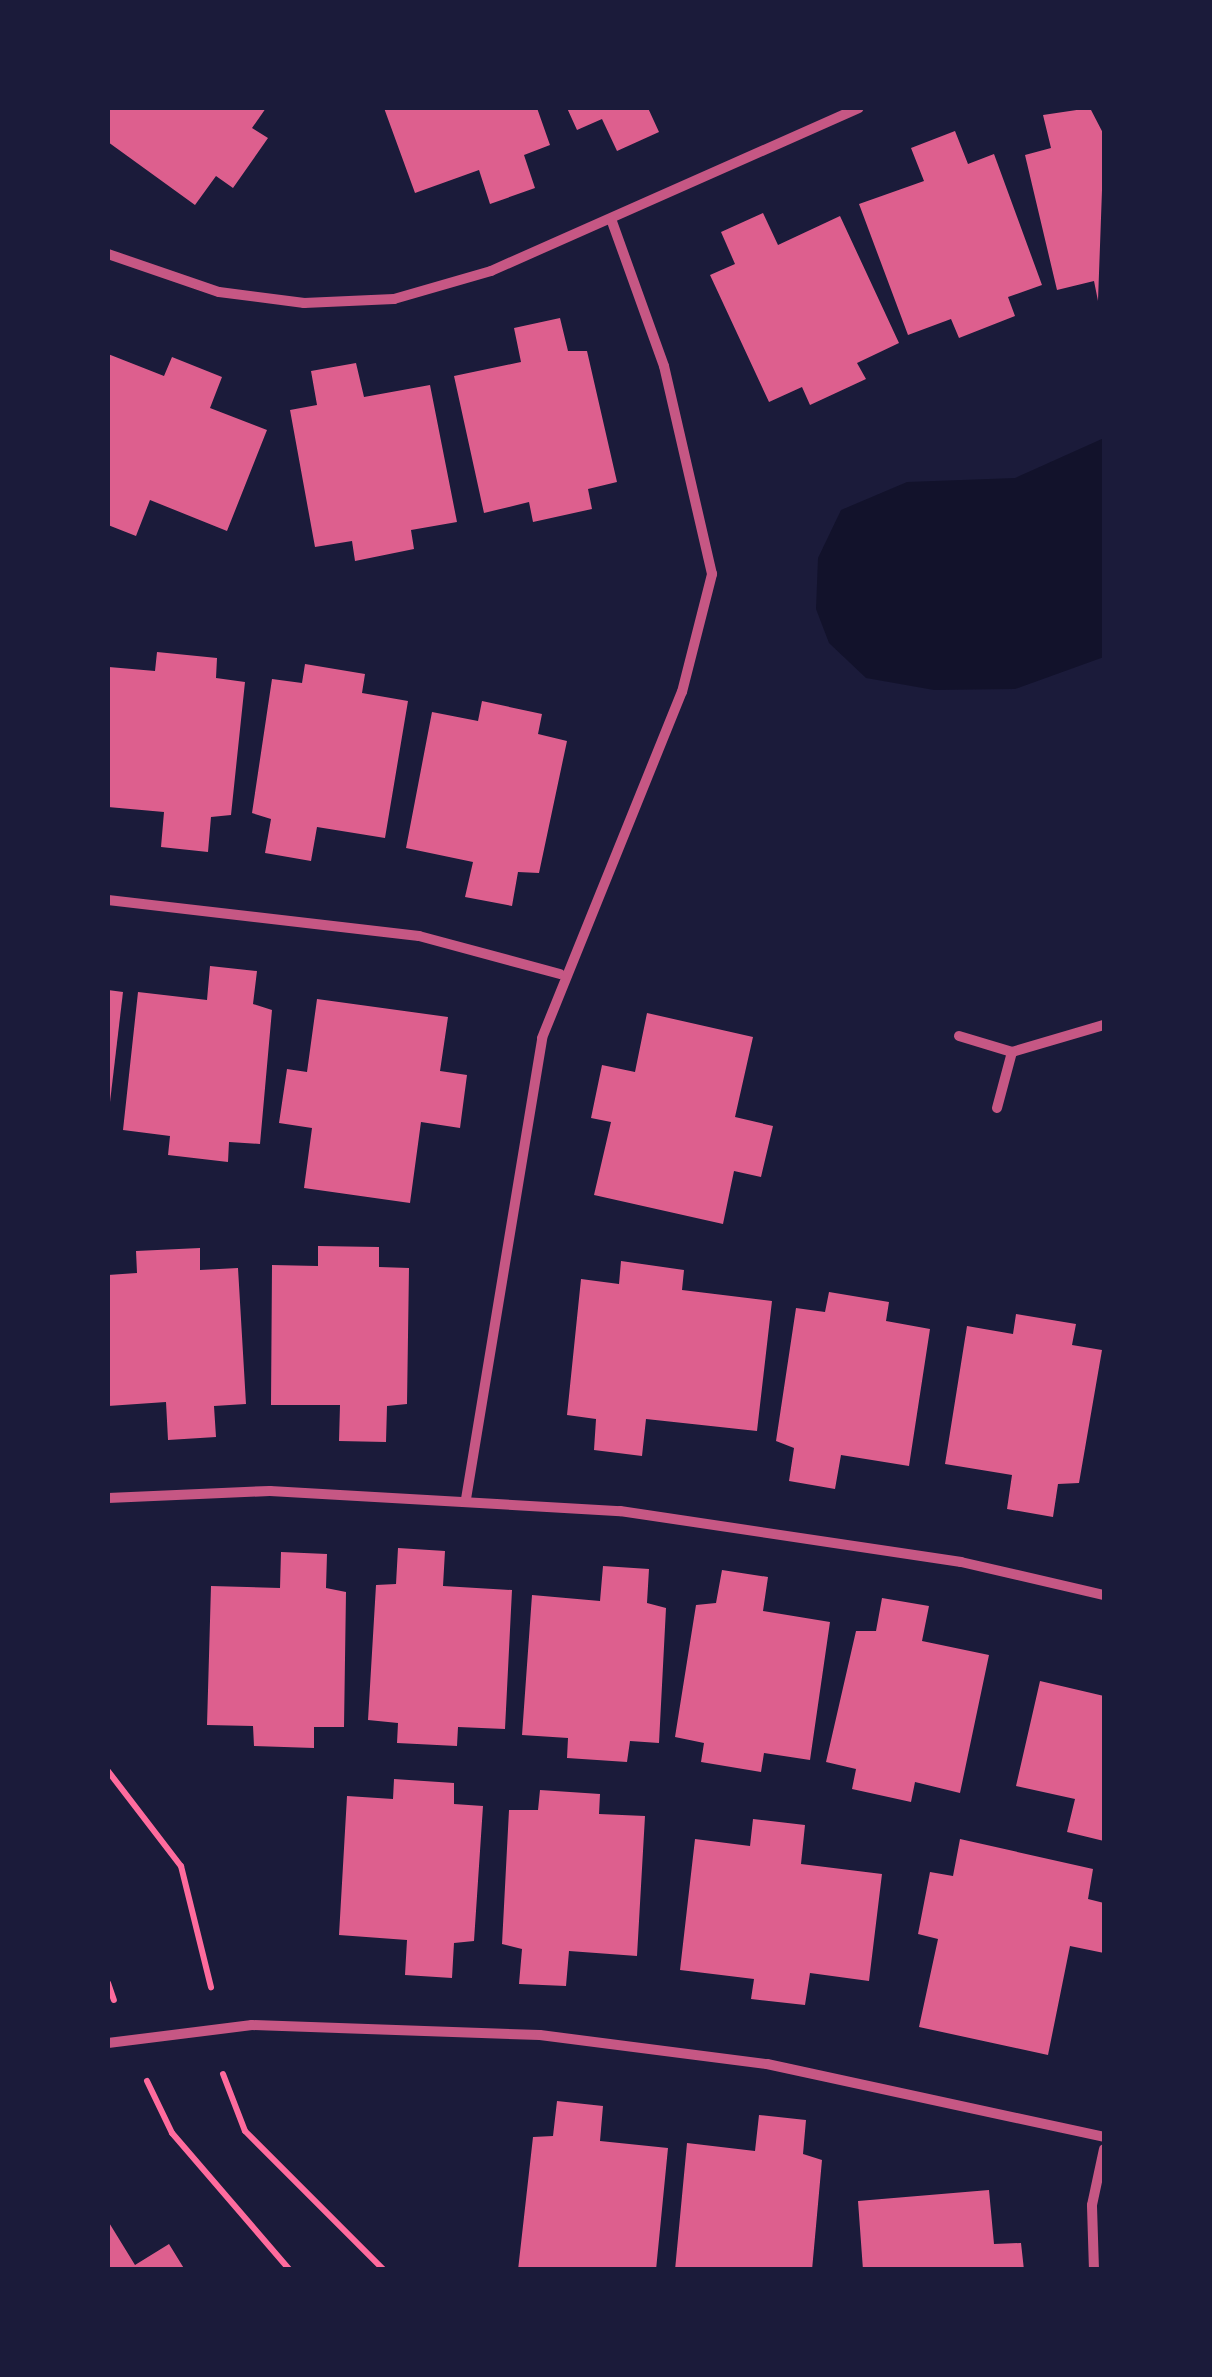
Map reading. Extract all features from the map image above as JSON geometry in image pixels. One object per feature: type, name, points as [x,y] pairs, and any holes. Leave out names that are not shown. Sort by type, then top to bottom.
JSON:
[{"type":"street","points":[[108,254],[219,292],[304,302],[394,298],[491,271],[858,108]]},
{"type":"street","points":[[466,1499],[520,1139],[560,974],[682,692],[712,574],[664,366],[611,219]]},
{"type":"street","points":[[108,900],[419,936],[560,974]]},
{"type":"street","points":[[958,1036],[1012,1052],[1104,1025]]},
{"type":"street","points":[[997,1108],[1012,1052]]},
{"type":"street","points":[[108,1498],[270,1491],[466,1499],[794,1534],[1104,1595]]},
{"type":"street","points":[[108,2044],[252,2025],[540,2034],[767,2064],[1104,2137]]},
{"type":"street","points":[[1094,2270],[1092,2205],[1104,2149]]},
{"type":"path","points":[[108,1983],[127,2040],[172,2133],[290,2270]]},
{"type":"shaded area","points":[[1104,438],[1104,657],[1015,689],[934,690],[866,678],[829,643],[816,609],[818,558],[841,510],[907,482],[1015,478]]},
{"type":"building","points":[[108,108],[266,108],[252,128],[268,138],[233,188],[216,176],[195,205],[108,142]]},
{"type":"building","points":[[384,108],[537,108],[550,145],[524,155],[535,188],[490,204],[479,170],[415,193]]},
{"type":"building","points":[[567,108],[648,108],[659,132],[617,151],[602,119],[577,130]]},
{"type":"building","points":[[1090,108],[1104,135],[1098,301],[1094,281],[1057,290],[1025,155],[1051,148],[1043,115]]},
{"type":"building","points":[[955,131],[968,164],[994,154],[1042,285],[1008,297],[1015,316],[959,338],[951,319],[908,335],[859,204],[924,181],[911,148]]},
{"type":"building","points":[[763,213],[778,245],[840,216],[899,343],[857,363],[866,379],[810,405],[802,387],[769,402],[710,275],[735,264],[721,232]]},
{"type":"building","points":[[560,318],[568,351],[587,351],[617,482],[588,489],[592,509],[533,522],[529,502],[484,513],[454,376],[521,362],[514,328]]},
{"type":"building","points":[[108,354],[164,376],[172,357],[222,377],[210,408],[267,430],[227,531],[150,500],[136,536],[108,525]]},
{"type":"building","points":[[356,363],[364,397],[430,385],[457,522],[411,530],[414,549],[355,561],[352,541],[315,547],[290,410],[317,405],[311,371]]},
{"type":"building","points":[[157,652],[217,658],[216,678],[245,682],[231,815],[211,817],[208,852],[161,847],[164,812],[108,807],[109,667],[155,671]]},
{"type":"building","points":[[305,664],[365,674],[362,693],[408,701],[385,838],[317,827],[311,861],[265,853],[271,819],[252,813],[272,679],[302,683]]},
{"type":"building","points":[[482,701],[542,714],[538,734],[567,741],[539,873],[518,872],[512,906],[465,897],[473,862],[406,848],[432,712],[478,721]]},
{"type":"building","points":[[210,966],[257,971],[253,1004],[272,1010],[260,1144],[229,1142],[228,1162],[168,1155],[170,1136],[123,1130],[138,992],[207,1000]]},
{"type":"building","points":[[108,990],[123,992],[110,1102],[108,1102]]},
{"type":"building","points":[[317,999],[448,1017],[440,1071],[467,1075],[460,1128],[421,1122],[410,1203],[304,1188],[312,1128],[279,1123],[287,1069],[307,1072]]},
{"type":"building","points":[[647,1013],[753,1037],[735,1117],[773,1126],[761,1177],[734,1171],[723,1224],[594,1195],[611,1122],[591,1118],[602,1065],[635,1072]]},
{"type":"building","points":[[318,1246],[379,1247],[379,1267],[409,1268],[407,1404],[387,1406],[386,1442],[339,1441],[340,1405],[271,1405],[272,1265],[318,1266]]},
{"type":"building","points":[[200,1248],[200,1270],[238,1268],[246,1404],[214,1406],[216,1437],[168,1440],[166,1402],[108,1406],[108,1275],[137,1273],[136,1251]]},
{"type":"building","points":[[621,1261],[684,1270],[682,1290],[772,1301],[757,1431],[646,1419],[642,1456],[594,1450],[596,1419],[567,1415],[581,1279],[619,1284]]},
{"type":"building","points":[[829,1292],[889,1302],[886,1321],[930,1329],[909,1466],[841,1455],[835,1489],[789,1481],[794,1448],[776,1441],[796,1308],[825,1312]]},
{"type":"building","points":[[1016,1314],[1076,1324],[1072,1345],[1102,1350],[1079,1483],[1058,1484],[1053,1517],[1007,1509],[1012,1475],[945,1464],[967,1326],[1013,1334]]},
{"type":"building","points":[[398,1548],[445,1551],[443,1586],[512,1590],[505,1729],[458,1727],[457,1746],[397,1743],[398,1723],[368,1720],[376,1585],[396,1584]]},
{"type":"building","points":[[281,1552],[327,1554],[326,1588],[346,1592],[344,1727],[314,1727],[314,1748],[254,1746],[253,1726],[207,1725],[211,1586],[280,1588]]},
{"type":"building","points":[[603,1566],[649,1569],[647,1603],[666,1608],[659,1743],[630,1741],[627,1762],[567,1758],[568,1738],[522,1735],[532,1595],[600,1601]]},
{"type":"building","points":[[722,1570],[768,1577],[763,1611],[830,1622],[810,1760],[764,1753],[761,1772],[701,1762],[704,1743],[675,1737],[696,1605],[716,1603]]},
{"type":"building","points":[[882,1598],[929,1606],[922,1641],[989,1655],[960,1793],[915,1782],[911,1802],[852,1789],[856,1769],[826,1762],[856,1631],[876,1631]]},
{"type":"building","points":[[1040,1681],[1104,1696],[1104,1841],[1067,1832],[1075,1799],[1016,1786]]},
{"type":"building","points":[[394,1779],[454,1783],[454,1804],[483,1806],[474,1941],[454,1943],[452,1978],[405,1975],[407,1940],[339,1935],[347,1796],[393,1799]]},
{"type":"building","points":[[540,1790],[600,1794],[599,1814],[645,1816],[637,1956],[569,1951],[566,1986],[519,1984],[522,1949],[502,1944],[509,1810],[538,1810]]},
{"type":"building","points":[[753,1819],[805,1825],[801,1864],[882,1874],[869,1981],[810,1973],[805,2005],[751,1999],[754,1979],[680,1970],[695,1839],[750,1846]]},
{"type":"building","points":[[960,1839],[1093,1869],[1088,1899],[1104,1903],[1104,1953],[1070,1946],[1048,2055],[919,2027],[938,1939],[918,1934],[930,1872],[953,1876]]},
{"type":"building","points":[[557,2101],[603,2106],[600,2141],[668,2148],[656,2270],[518,2270],[533,2137],[553,2136]]},
{"type":"building","points":[[759,2115],[806,2120],[803,2154],[822,2160],[812,2270],[675,2270],[687,2143],[755,2151]]},
{"type":"building","points":[[989,2190],[994,2244],[1021,2243],[1024,2270],[863,2270],[858,2201]]},
{"type":"building","points":[[108,2221],[135,2265],[169,2244],[185,2270],[108,2270]]}]
